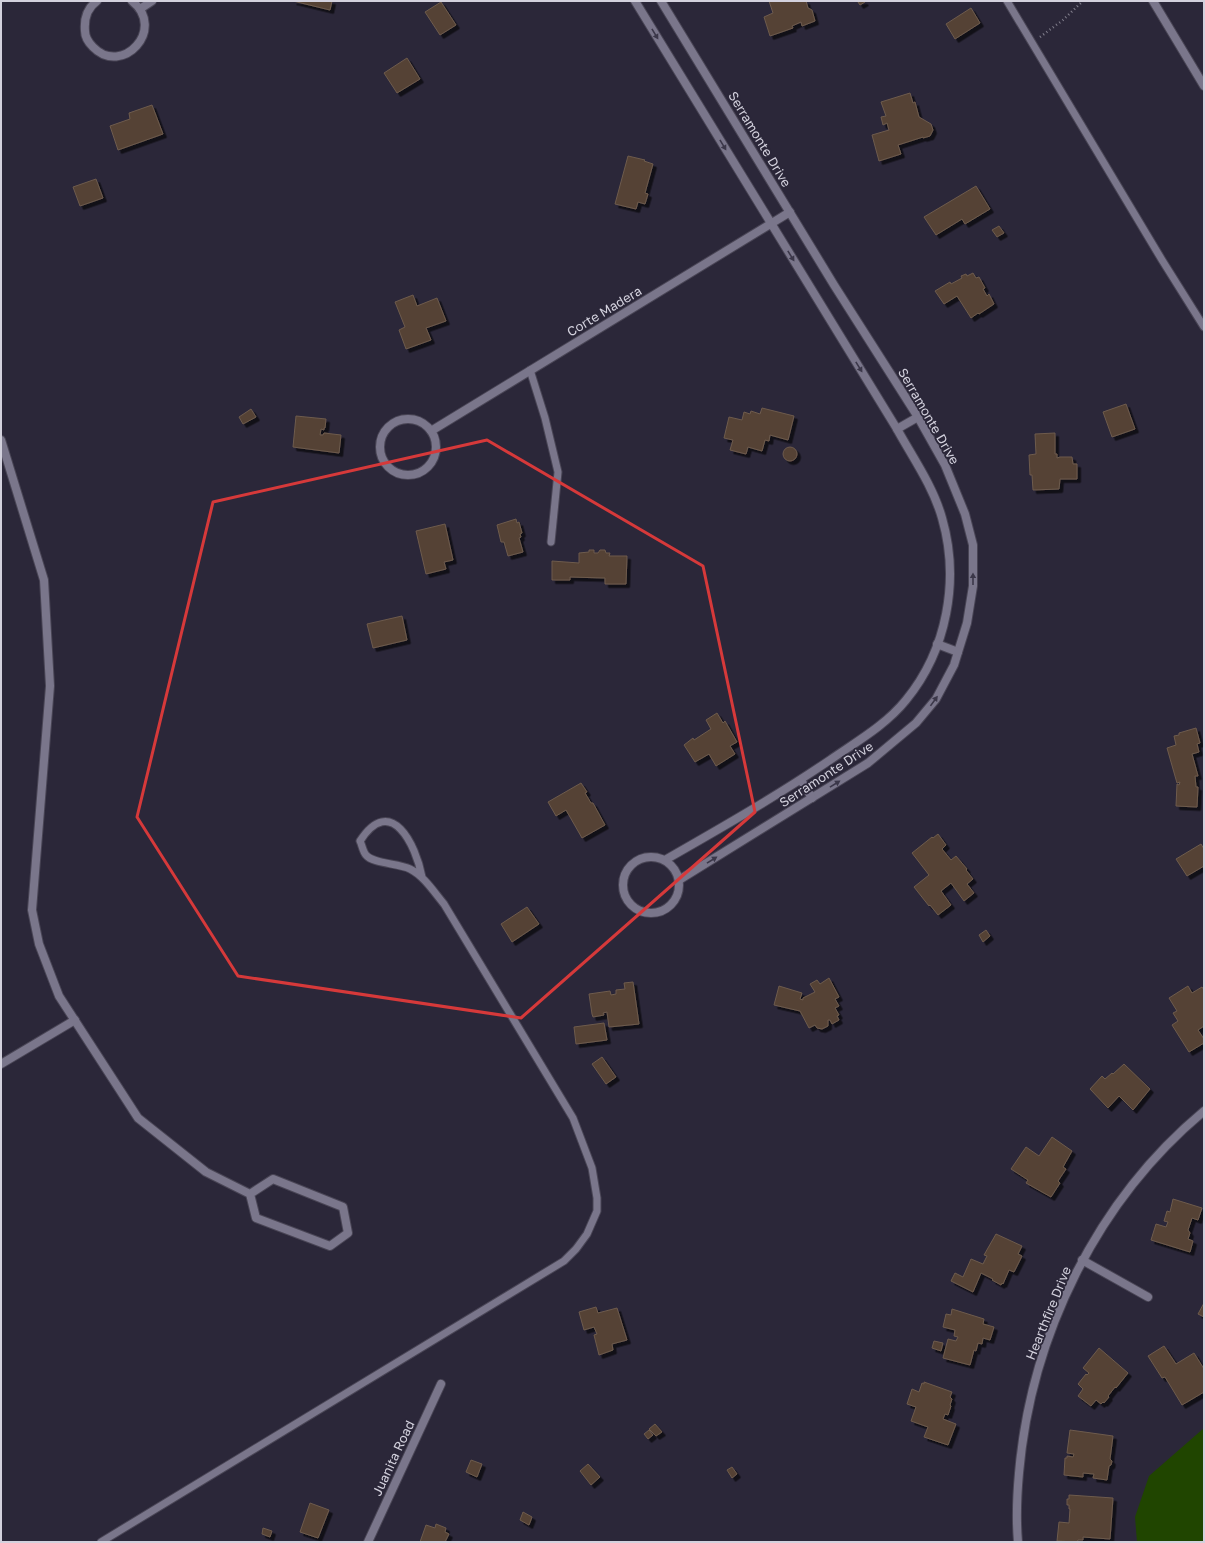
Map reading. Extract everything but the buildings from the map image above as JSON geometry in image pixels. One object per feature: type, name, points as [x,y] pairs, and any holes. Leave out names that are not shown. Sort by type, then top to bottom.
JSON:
[{"type":"street","points":[[97,1],[92,5],[87,13],[84,23],[85,34],[92,46],[105,55],[115,56],[133,50],[140,42],[144,33],[145,23],[140,9],[132,1]]},
{"type":"street","points":[[140,9],[152,1]]},
{"type":"street","name":"Serramonte Drive","points":[[635,1],[897,429],[932,492],[942,517],[949,549],[950,586],[944,624],[928,667],[905,700],[881,723],[863,737],[800,780],[665,860]]},
{"type":"street","name":"Serramonte Drive","points":[[661,1],[918,417],[946,465],[965,514],[973,545],[973,586],[967,623],[954,665],[936,699],[916,723],[868,763],[679,880]]},
{"type":"street","points":[[1152,1],[1204,86]]},
{"type":"street","name":"Corte Madera","points":[[431,431],[790,212]]},
{"type":"street","points":[[897,429],[918,417]]},
{"type":"street","points":[[402,419],[421,421],[429,427],[431,431],[437,444],[433,461],[427,468],[420,473],[402,475],[387,466],[382,458],[380,448],[381,438],[385,430],[392,423],[402,419]]},
{"type":"street","points":[[1,440],[44,580],[50,686],[32,910],[39,944],[59,996],[138,1118],[206,1172],[250,1194],[256,1218],[330,1246],[348,1233],[343,1208],[273,1179],[250,1194]]},
{"type":"street","points":[[937,644],[958,652]]},
{"type":"street","points":[[800,780],[812,798]]},
{"type":"street","points":[[646,856],[665,860],[672,865],[679,880],[679,890],[675,899],[669,906],[661,911],[652,913],[642,912],[634,908],[627,900],[623,892],[622,882],[630,865],[637,859],[646,856]]},
{"type":"street","points":[[1,1064],[75,1020]]},
{"type":"street","name":"Hearthfire Drive","points":[[1018,1542],[1018,1490],[1026,1417],[1045,1345],[1066,1293],[1082,1260],[1116,1206],[1164,1149],[1204,1111]]},
{"type":"street","points":[[1082,1260],[1148,1296]]},
{"type":"street","name":"Juanita Road","points":[[368,1542],[441,1384]]},
{"type":"lane","points":[[1008,1],[1162,260],[1204,327]]},
{"type":"lane","points":[[530,370],[545,418],[558,472],[551,542]]},
{"type":"lane","points":[[101,1542],[564,1261],[576,1249],[587,1234],[597,1211],[597,1198],[592,1168],[574,1118],[444,904],[422,877],[410,869],[389,862],[374,861],[365,855],[360,841],[368,829],[382,822],[391,822],[398,825],[414,851],[422,877]]},
{"type":"path","points":[[1032,42],[1063,20],[1083,1]]},
{"type":"highlighted area","points":[[487,440],[703,566],[755,812],[521,1018],[238,976],[137,817],[213,502]]},
{"type":"green space","points":[[1204,1428],[1204,1542],[1137,1542],[1135,1517],[1149,1476]]}]
